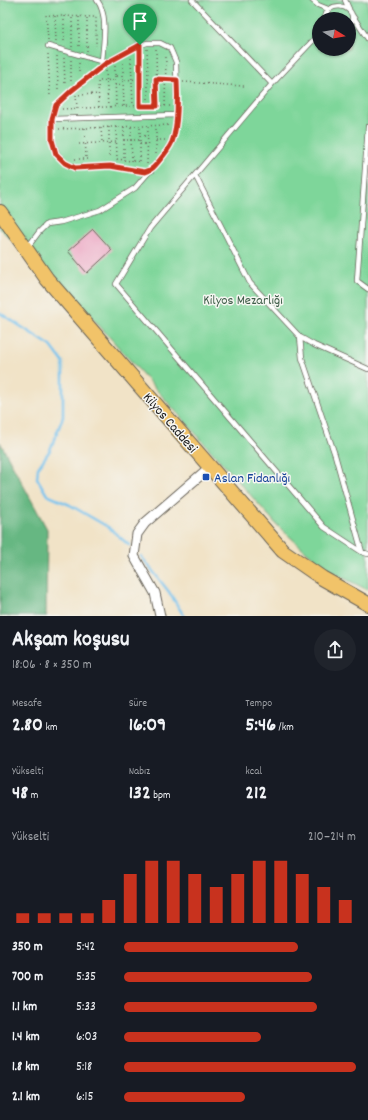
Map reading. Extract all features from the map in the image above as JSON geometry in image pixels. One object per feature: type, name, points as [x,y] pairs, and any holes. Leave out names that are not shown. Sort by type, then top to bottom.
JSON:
[{"type":"main road","name":"Kilyos Caddesi","points":[[0,212],[47,280],[284,551],[322,578],[368,604]]},
{"type":"street","points":[[160,616],[155,593],[134,556],[137,534],[145,523],[210,467]]},
{"type":"lane","points":[[97,0],[101,6],[104,19],[105,63]]},
{"type":"lane","points":[[192,0],[272,84]]},
{"type":"lane","points":[[312,0],[318,5],[328,9]]},
{"type":"lane","points":[[346,0],[350,12]]},
{"type":"lane","points":[[326,12],[332,6],[342,5],[346,7],[350,12]]},
{"type":"lane","points":[[356,21],[368,39]]},
{"type":"lane","points":[[312,41],[272,84],[150,228],[116,284],[324,527],[362,552],[368,554]]},
{"type":"lane","points":[[26,250],[47,224],[61,222],[100,210],[135,188],[163,156],[172,139],[175,125],[177,106],[176,62],[170,48],[160,43],[147,42],[105,63],[56,105],[52,119],[52,140],[56,154],[65,163],[75,168],[110,166],[149,171]]},
{"type":"lane","points":[[48,46],[105,63]]},
{"type":"lane","points":[[52,119],[176,115]]},
{"type":"lane","points":[[368,127],[357,281],[368,289]]},
{"type":"lane","points":[[133,170],[140,179],[135,188]]},
{"type":"lane","points":[[195,175],[250,283],[300,337],[314,345],[368,369]]},
{"type":"lane","points":[[300,337],[302,358],[335,455],[362,552]]},
{"type":"path","points":[[50,96],[46,15],[96,17],[95,60]]},
{"type":"path","points":[[79,17],[79,76]]},
{"type":"path","points":[[87,17],[87,57]]},
{"type":"path","points":[[147,42],[148,105]]},
{"type":"path","points":[[156,43],[157,106]]},
{"type":"path","points":[[140,45],[140,106]]},
{"type":"path","points":[[165,106],[166,46]]},
{"type":"path","points":[[131,50],[133,106]]},
{"type":"path","points":[[123,54],[124,106]]},
{"type":"path","points":[[115,58],[116,107]]},
{"type":"path","points":[[105,63],[108,107]]},
{"type":"path","points":[[115,76],[123,76]]},
{"type":"path","points":[[123,80],[140,79]]},
{"type":"path","points":[[148,79],[165,79],[244,86]]},
{"type":"path","points":[[99,107],[98,81],[115,80]]},
{"type":"path","points":[[115,85],[123,84]]},
{"type":"path","points":[[76,108],[76,96],[99,94]]},
{"type":"path","points":[[55,109],[148,105],[177,106]]},
{"type":"path","points":[[52,129],[175,125]]},
{"type":"path","points":[[109,127],[109,159],[140,162],[140,126]]},
{"type":"path","points":[[148,126],[149,171]]},
{"type":"path","points":[[156,126],[156,165]]},
{"type":"path","points":[[116,127],[117,159]]},
{"type":"path","points":[[124,127],[124,160]]},
{"type":"path","points":[[131,127],[133,170]]},
{"type":"path","points":[[85,128],[87,159]]},
{"type":"path","points":[[101,128],[102,142]]},
{"type":"path","points":[[140,136],[148,136]]},
{"type":"path","points":[[156,140],[172,139]]},
{"type":"path","points":[[124,140],[140,140]]},
{"type":"path","points":[[80,144],[116,142]]},
{"type":"path","points":[[140,144],[148,144]]},
{"type":"path","points":[[70,159],[94,159]]},
{"type":"green space","name":"Kilyos Mezarlığı","points":[[0,0],[368,0],[368,590],[327,570],[279,527],[79,303],[0,229]]},
{"type":"green space","points":[[0,442],[47,529],[47,616],[0,616]]},
{"type":"building","points":[[93,229],[112,250],[87,273],[68,251]]},
{"type":"waterway","points":[[0,313],[51,346],[63,362],[63,417],[50,450],[38,468],[37,478],[47,495],[70,505],[108,527],[129,545]]},
{"type":"waterway","points":[[141,556],[169,592],[184,616]]},
{"type":"place","name":"Aslan Fidanlığı","points":[[206,477]]},
{"type":"route","points":[[140,45],[140,106],[157,106],[156,79],[177,80],[177,106],[172,142],[151,171],[145,172],[110,166],[75,168],[65,163],[56,154],[52,140],[52,119],[56,105],[95,71],[108,62],[140,45]]}]
